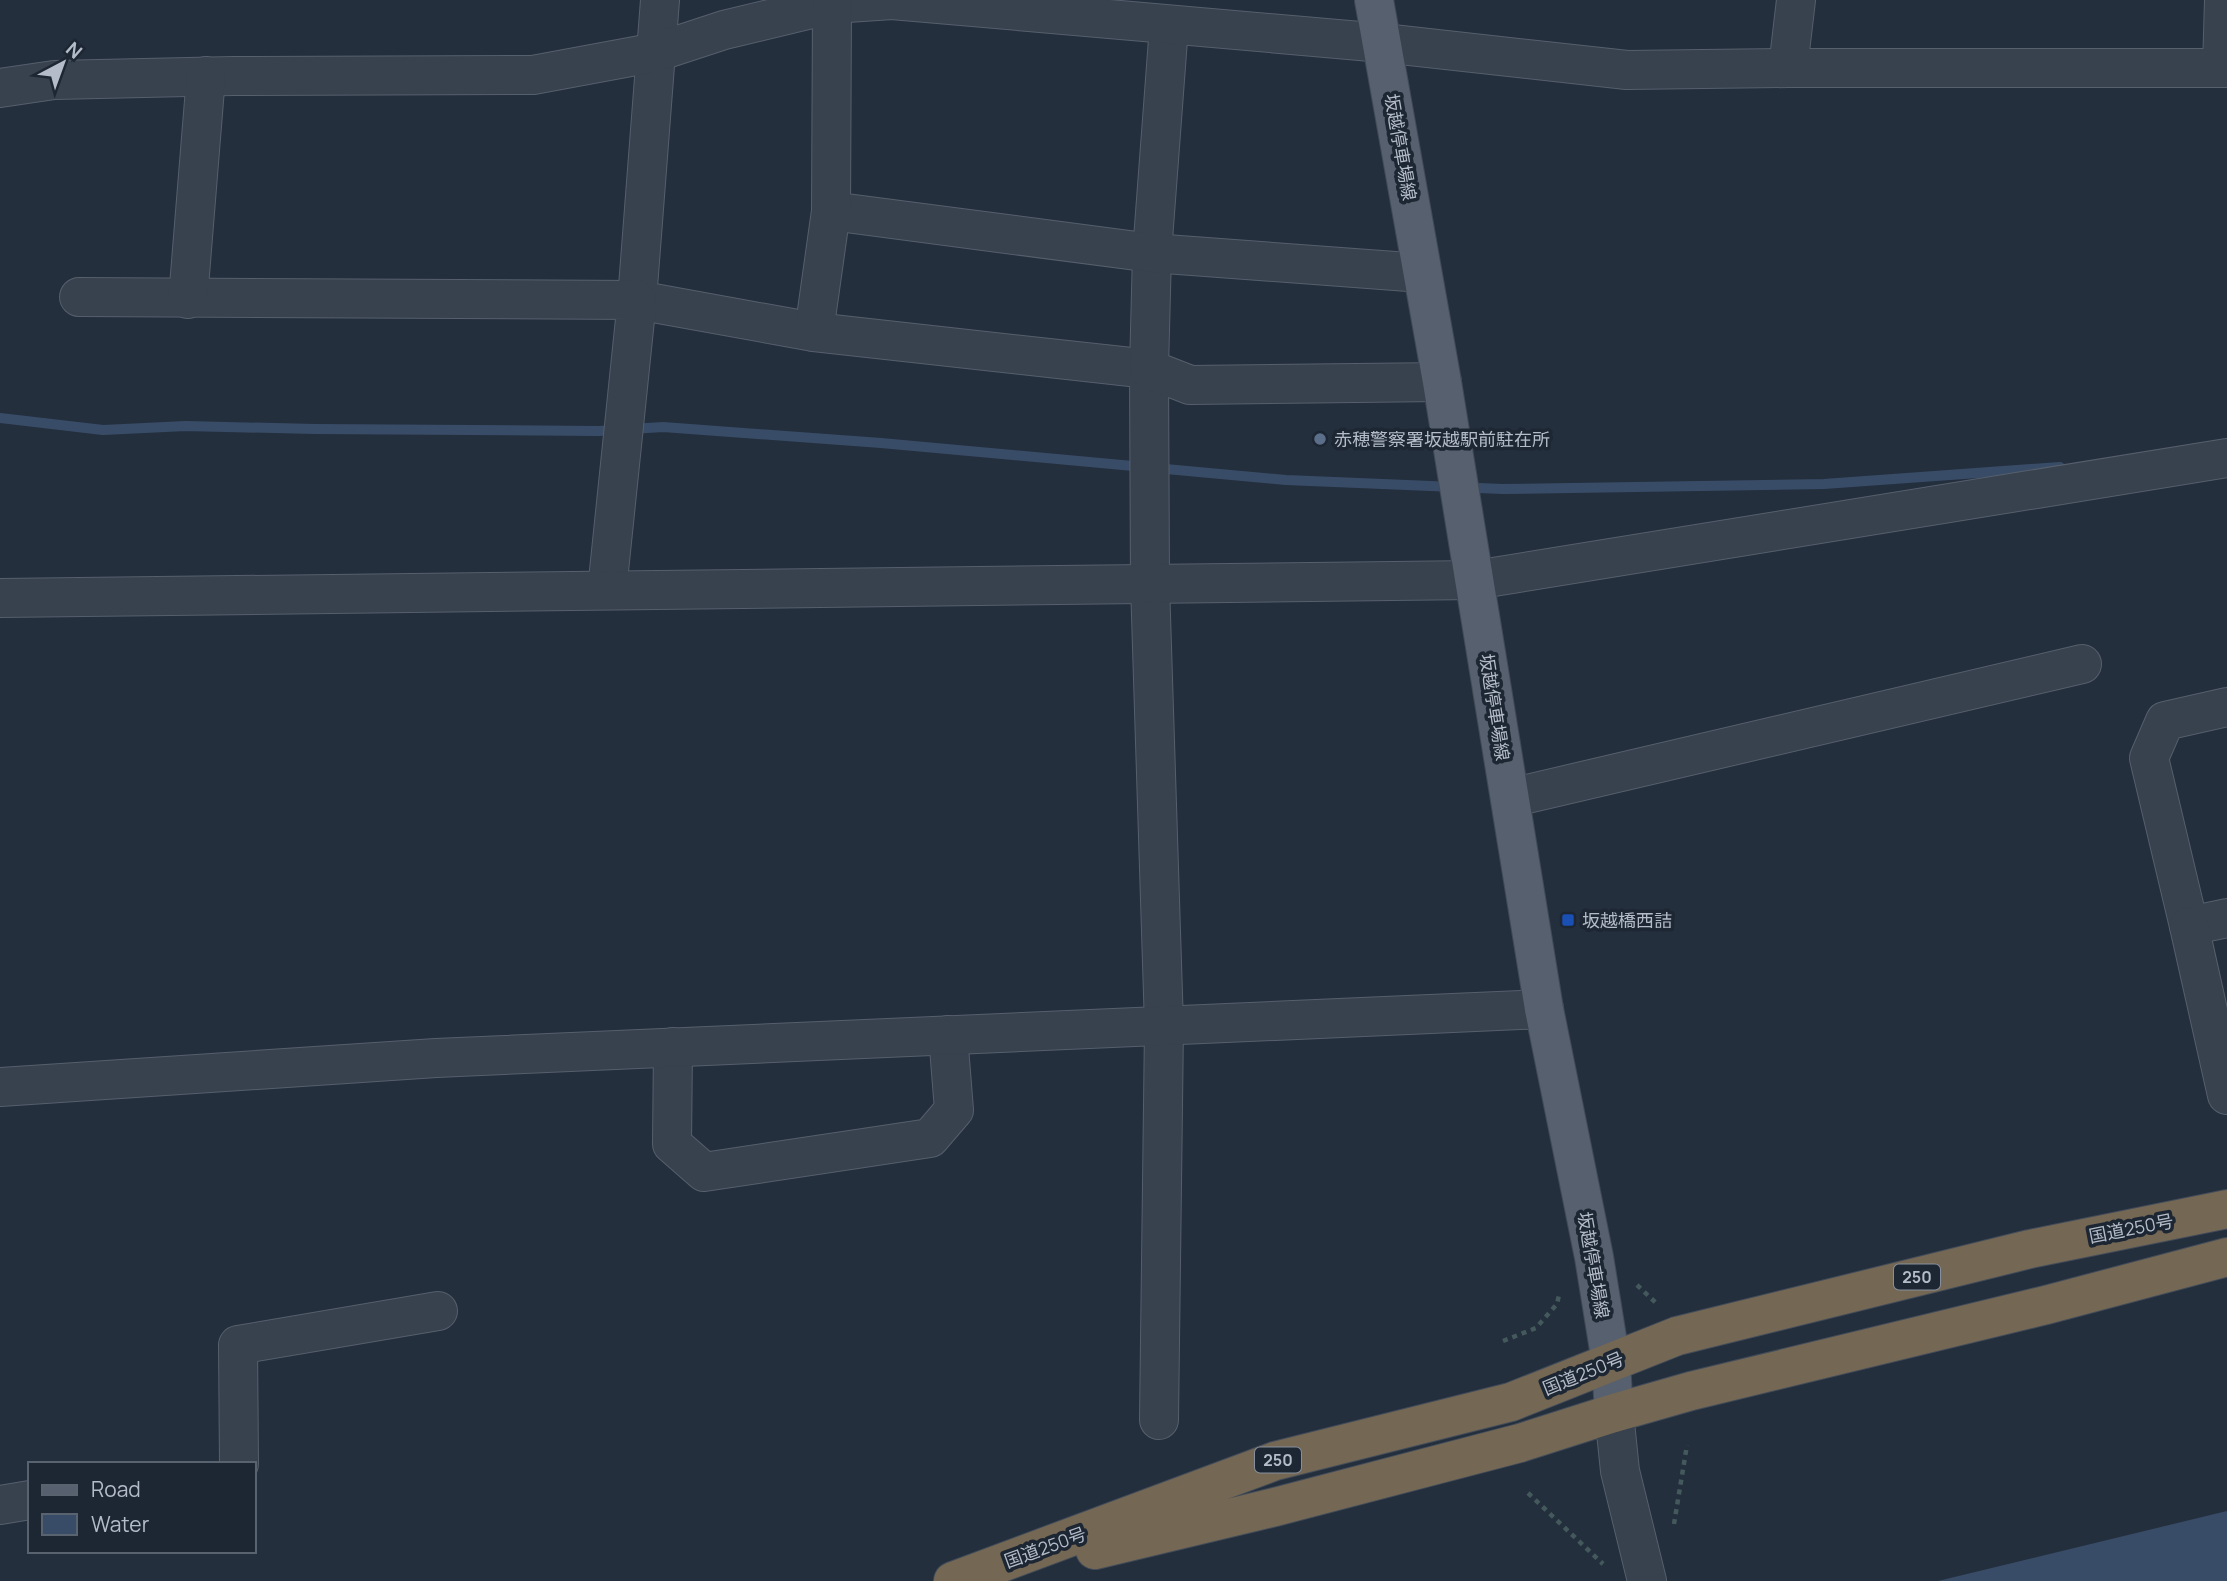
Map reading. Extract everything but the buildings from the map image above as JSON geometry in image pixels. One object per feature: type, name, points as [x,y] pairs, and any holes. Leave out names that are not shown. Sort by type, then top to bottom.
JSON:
[{"type":"highway","name":"国道250号","points":[[953,1581],[1275,1461],[1511,1402],[1676,1336],[2030,1248],[2227,1209]]},
{"type":"highway","name":"国道250号","points":[[967,1581],[1275,1507],[1520,1443],[1691,1391],[2046,1305],[2227,1257]]},
{"type":"main road","name":"坂越停車場線","points":[[1374,0],[1442,382],[1544,1009],[1594,1257],[1611,1362],[1614,1413]]},
{"type":"street","points":[[607,590],[637,300],[660,0]]},
{"type":"street","points":[[1788,68],[1796,0]]},
{"type":"street","points":[[0,88],[54,80],[206,76],[533,75],[657,52],[724,30],[832,4],[892,1],[1383,43],[1627,70],[2224,68],[2224,0]]},
{"type":"street","points":[[814,332],[831,211],[832,4]]},
{"type":"street","points":[[1159,1420],[1164,1026],[1150,584],[1149,369],[1152,253],[1169,26]]},
{"type":"street","points":[[188,299],[206,76]]},
{"type":"street","points":[[831,211],[1152,253],[1422,273]]},
{"type":"street","points":[[79,297],[637,300],[814,332],[1149,369],[1190,385],[1442,382]]},
{"type":"street","points":[[0,598],[1475,580],[2227,458]]},
{"type":"street","points":[[1510,798],[2082,664]]},
{"type":"street","points":[[2227,707],[2165,721],[2149,758],[2227,1095]]},
{"type":"street","points":[[2189,926],[2227,918]]},
{"type":"street","points":[[0,1087],[436,1058],[1544,1009]]},
{"type":"street","points":[[673,1047],[672,1143],[704,1172],[930,1138],[954,1110],[948,1035]]},
{"type":"street","points":[[239,1462],[238,1345],[438,1311]]},
{"type":"street","points":[[1614,1413],[1620,1471],[1647,1581]]},
{"type":"street","points":[[0,1505],[28,1500]]},
{"type":"path","points":[[1634,1275],[1638,1286],[1657,1303],[1668,1306]]},
{"type":"path","points":[[1503,1341],[1536,1328],[1557,1304],[1560,1293]]},
{"type":"path","points":[[1672,1533],[1687,1446]]},
{"type":"path","points":[[1528,1493],[1604,1565],[1606,1573]]},
{"type":"water","points":[[2227,1511],[2227,1581],[1938,1581]]},
{"type":"waterway","points":[[0,418],[103,430],[186,426],[599,431],[663,427],[881,443],[1286,480],[1503,489],[1824,484],[2060,467]]},
{"type":"place","name":"赤穂警察署坂越駅前駐在所","points":[[1320,439]]},
{"type":"place","name":"坂越橋西詰","points":[[1568,920]]}]
